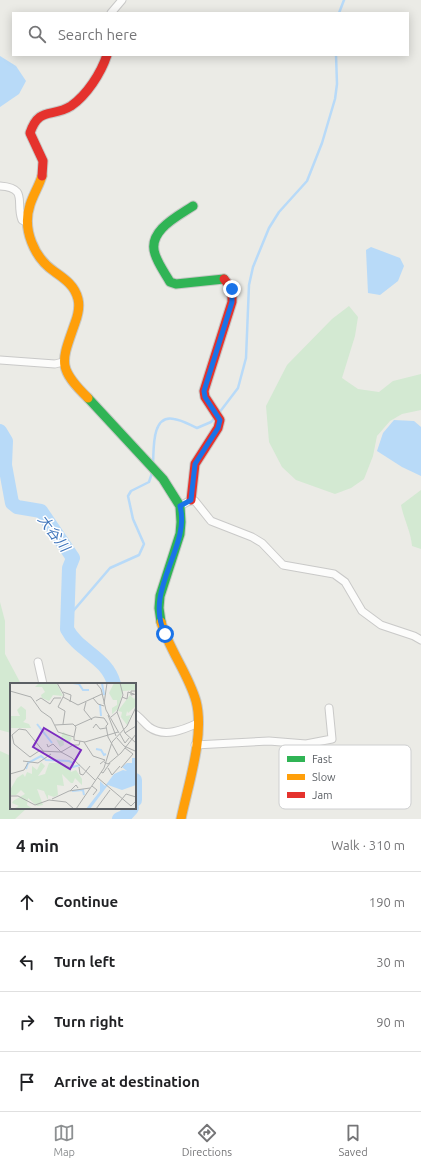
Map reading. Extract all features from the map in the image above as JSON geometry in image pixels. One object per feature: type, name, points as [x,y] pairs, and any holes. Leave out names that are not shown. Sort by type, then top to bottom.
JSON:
[{"type":"street","points":[[112,12],[122,0]]},
{"type":"street","points":[[107,56],[106,62],[86,91],[72,105],[40,114],[32,124],[30,134],[44,162],[43,173],[30,205],[28,223],[34,249],[39,258],[72,283],[78,296],[79,304],[77,316],[72,334],[65,350],[64,362],[69,378],[98,406],[153,469],[171,490],[180,506],[182,516],[180,532],[165,578],[159,608],[161,624],[194,695],[198,711],[195,745],[181,819]]},
{"type":"street","points":[[0,186],[10,188],[17,192],[20,197],[20,216],[22,220],[28,223]]},
{"type":"street","points":[[191,500],[195,464],[218,428],[218,415],[205,397],[204,391],[232,302],[232,289],[224,278],[176,284],[170,282],[154,251],[154,239],[164,226],[193,206]]},
{"type":"street","points":[[0,360],[55,364],[64,362]]},
{"type":"street","points":[[180,506],[191,500]]},
{"type":"street","points":[[191,500],[197,503],[212,521],[252,537],[262,543],[283,565],[334,574],[345,582],[362,611],[381,625],[414,636],[421,640]]},
{"type":"street","points":[[38,662],[44,683]]},
{"type":"street","points":[[195,745],[269,741],[306,744],[332,739],[329,708]]},
{"type":"street","points":[[136,715],[148,726],[156,730],[174,732],[181,731],[198,723]]},
{"type":"green space","points":[[349,306],[358,317],[355,336],[342,378],[358,389],[379,392],[393,381],[421,374],[421,410],[402,414],[390,421],[377,436],[373,456],[364,479],[351,488],[335,494],[296,480],[282,467],[269,442],[266,406],[287,365],[332,319]]},
{"type":"green space","points":[[421,490],[421,549],[412,546],[401,505]]},
{"type":"green space","points":[[0,602],[5,621],[5,654],[20,683],[10,683],[10,733],[0,730]]},
{"type":"green space","points":[[0,751],[10,756],[10,809],[26,809],[15,819],[0,819]]},
{"type":"water","points":[[0,56],[16,66],[26,81],[19,94],[0,107]]},
{"type":"water","points":[[371,247],[400,258],[404,266],[398,281],[380,295],[368,293],[366,250]]},
{"type":"water","points":[[394,420],[414,421],[421,427],[421,476],[402,467],[377,451],[383,433]]},
{"type":"waterway","points":[[339,12],[344,0]]},
{"type":"waterway","points":[[219,413],[238,388],[246,358],[249,285],[253,267],[269,228],[279,212],[307,181],[322,143],[335,99],[337,84],[336,56]]},
{"type":"waterway","points":[[153,464],[155,435],[161,422],[167,419],[174,419],[183,421],[197,428],[211,422],[215,418]]},
{"type":"waterway","name":"大谷川","points":[[0,431],[6,441],[5,465],[12,503],[17,507],[41,511],[73,558],[69,568],[67,629],[72,637],[105,667],[114,683]]},
{"type":"waterway","points":[[68,617],[110,568],[139,555],[144,544],[133,519],[128,496],[131,491],[149,482],[152,473]]},
{"type":"waterway","name":"大谷川","points":[[119,819],[124,817],[131,809]]},
{"type":"traffic: fast","points":[[193,206],[165,225],[155,238],[154,246],[156,258],[170,282],[176,284],[224,279]]},
{"type":"traffic: fast","points":[[88,398],[163,479],[180,506],[180,534],[160,596],[159,608],[161,622]]},
{"type":"traffic: slow","points":[[42,176],[30,205],[28,214],[29,233],[41,259],[69,283],[77,294],[79,302],[78,311],[67,346],[65,363],[66,371],[71,379],[88,398]]},
{"type":"traffic: slow","points":[[161,622],[164,632],[193,691],[198,714],[197,744],[181,819]]},
{"type":"traffic: jam","points":[[42,176],[43,161],[30,133],[34,125],[42,116],[71,106],[83,96],[93,83],[107,56]]},
{"type":"traffic: jam","points":[[191,500],[195,464],[218,428],[220,420],[205,397],[204,391],[232,302],[232,289],[224,279]]},
{"type":"route","points":[[165,634],[161,624],[159,608],[160,596],[182,524],[180,506],[191,500],[196,459],[218,428],[220,420],[219,416],[205,397],[204,391],[232,302],[232,289]]}]
